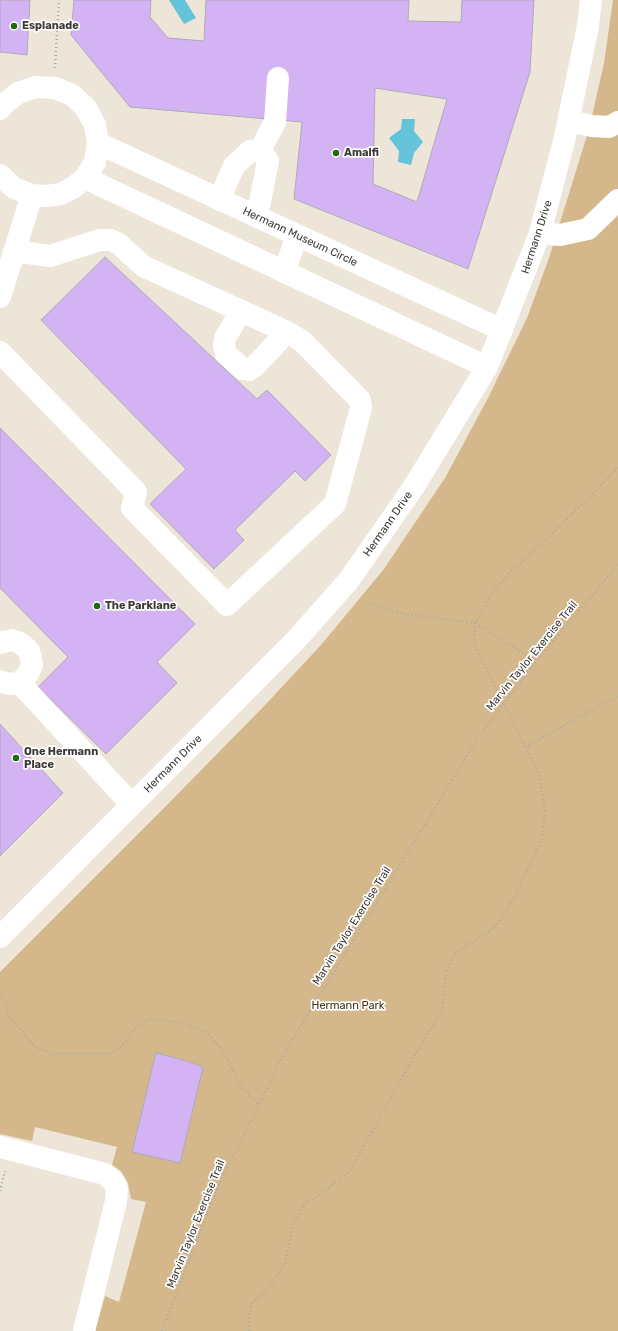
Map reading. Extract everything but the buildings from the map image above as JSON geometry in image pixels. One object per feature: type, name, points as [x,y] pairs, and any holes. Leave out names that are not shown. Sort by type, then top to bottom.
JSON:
[{"type":"street","name":"Hermann Drive","points":[[0,937],[295,641],[349,580],[413,488],[487,367],[540,233],[569,121],[588,26],[591,0]]},
{"type":"street","points":[[260,150],[276,122],[278,78]]},
{"type":"street","points":[[0,175],[14,188],[32,195],[46,196],[61,194],[74,187],[85,178],[95,162],[98,143],[96,124],[86,108],[72,95],[55,88],[36,87],[18,93],[1,106]]},
{"type":"street","points":[[569,121],[592,126],[609,126],[618,122]]},
{"type":"street","name":"Hermann Museum Circle","points":[[98,143],[502,330]]},
{"type":"street","points":[[219,200],[234,166],[250,151],[260,150]]},
{"type":"street","points":[[257,217],[268,161],[260,150]]},
{"type":"street","points":[[85,178],[487,367]]},
{"type":"street","points":[[0,297],[32,195]]},
{"type":"street","points":[[540,233],[560,235],[588,229],[618,200]]},
{"type":"street","points":[[284,272],[297,236]]},
{"type":"street","points":[[0,352],[136,492],[132,508],[228,605],[335,504],[361,408],[360,400],[302,341],[287,332],[144,266],[119,244],[111,240],[100,240],[50,256],[14,251]]},
{"type":"street","points":[[241,311],[225,338],[224,346],[226,354],[243,369],[248,370],[255,366],[287,332]]},
{"type":"street","points":[[0,643],[11,640],[18,642],[29,651],[32,665],[29,672],[25,678],[10,682],[132,805]]},
{"type":"street","points":[[0,1147],[105,1174],[114,1182],[116,1189],[116,1201],[84,1331]]},
{"type":"path","points":[[55,70],[59,0]]},
{"type":"path","points":[[249,1331],[249,1318],[252,1303],[269,1288],[285,1264],[293,1225],[305,1204],[333,1185],[350,1171],[424,1039],[442,1012],[446,972],[453,956],[495,928],[514,898],[542,840],[545,811],[539,774],[474,644],[475,623],[490,596],[512,570],[551,535],[618,468]]},
{"type":"path","name":"Marvin Taylor Exercise Trail","points":[[162,1331],[216,1191],[258,1104],[290,1043],[480,734],[536,661],[618,565]]},
{"type":"path","points":[[369,604],[405,614],[475,623],[536,661]]},
{"type":"path","points":[[525,746],[618,696]]},
{"type":"path","points":[[0,995],[6,1002],[8,1015],[23,1033],[36,1047],[54,1054],[109,1054],[123,1045],[137,1026],[152,1019],[182,1023],[207,1032],[223,1051],[240,1085],[258,1104]]},
{"type":"green space","name":"Hermann Park","points":[[613,0],[618,0],[618,1331],[95,1331],[105,1296],[119,1302],[146,1202],[131,1199],[128,1183],[121,1171],[112,1165],[117,1147],[35,1127],[32,1141],[0,1134],[0,972],[166,806],[267,703],[321,645],[384,569],[445,478],[488,398],[527,318],[549,258],[589,129],[604,63]]},
{"type":"water","points":[[169,0],[185,0],[196,18],[184,24]]},
{"type":"water","points":[[402,119],[415,119],[414,131],[423,142],[414,153],[411,165],[398,162],[399,151],[389,138],[401,129]]},
{"type":"place","name":"Esplanade","points":[[14,26]]},
{"type":"place","name":"Amalfi","points":[[336,153]]},
{"type":"place","name":"The Parklane","points":[[97,606]]},
{"type":"place","name":"One Hermann Place","points":[[16,758]]}]
